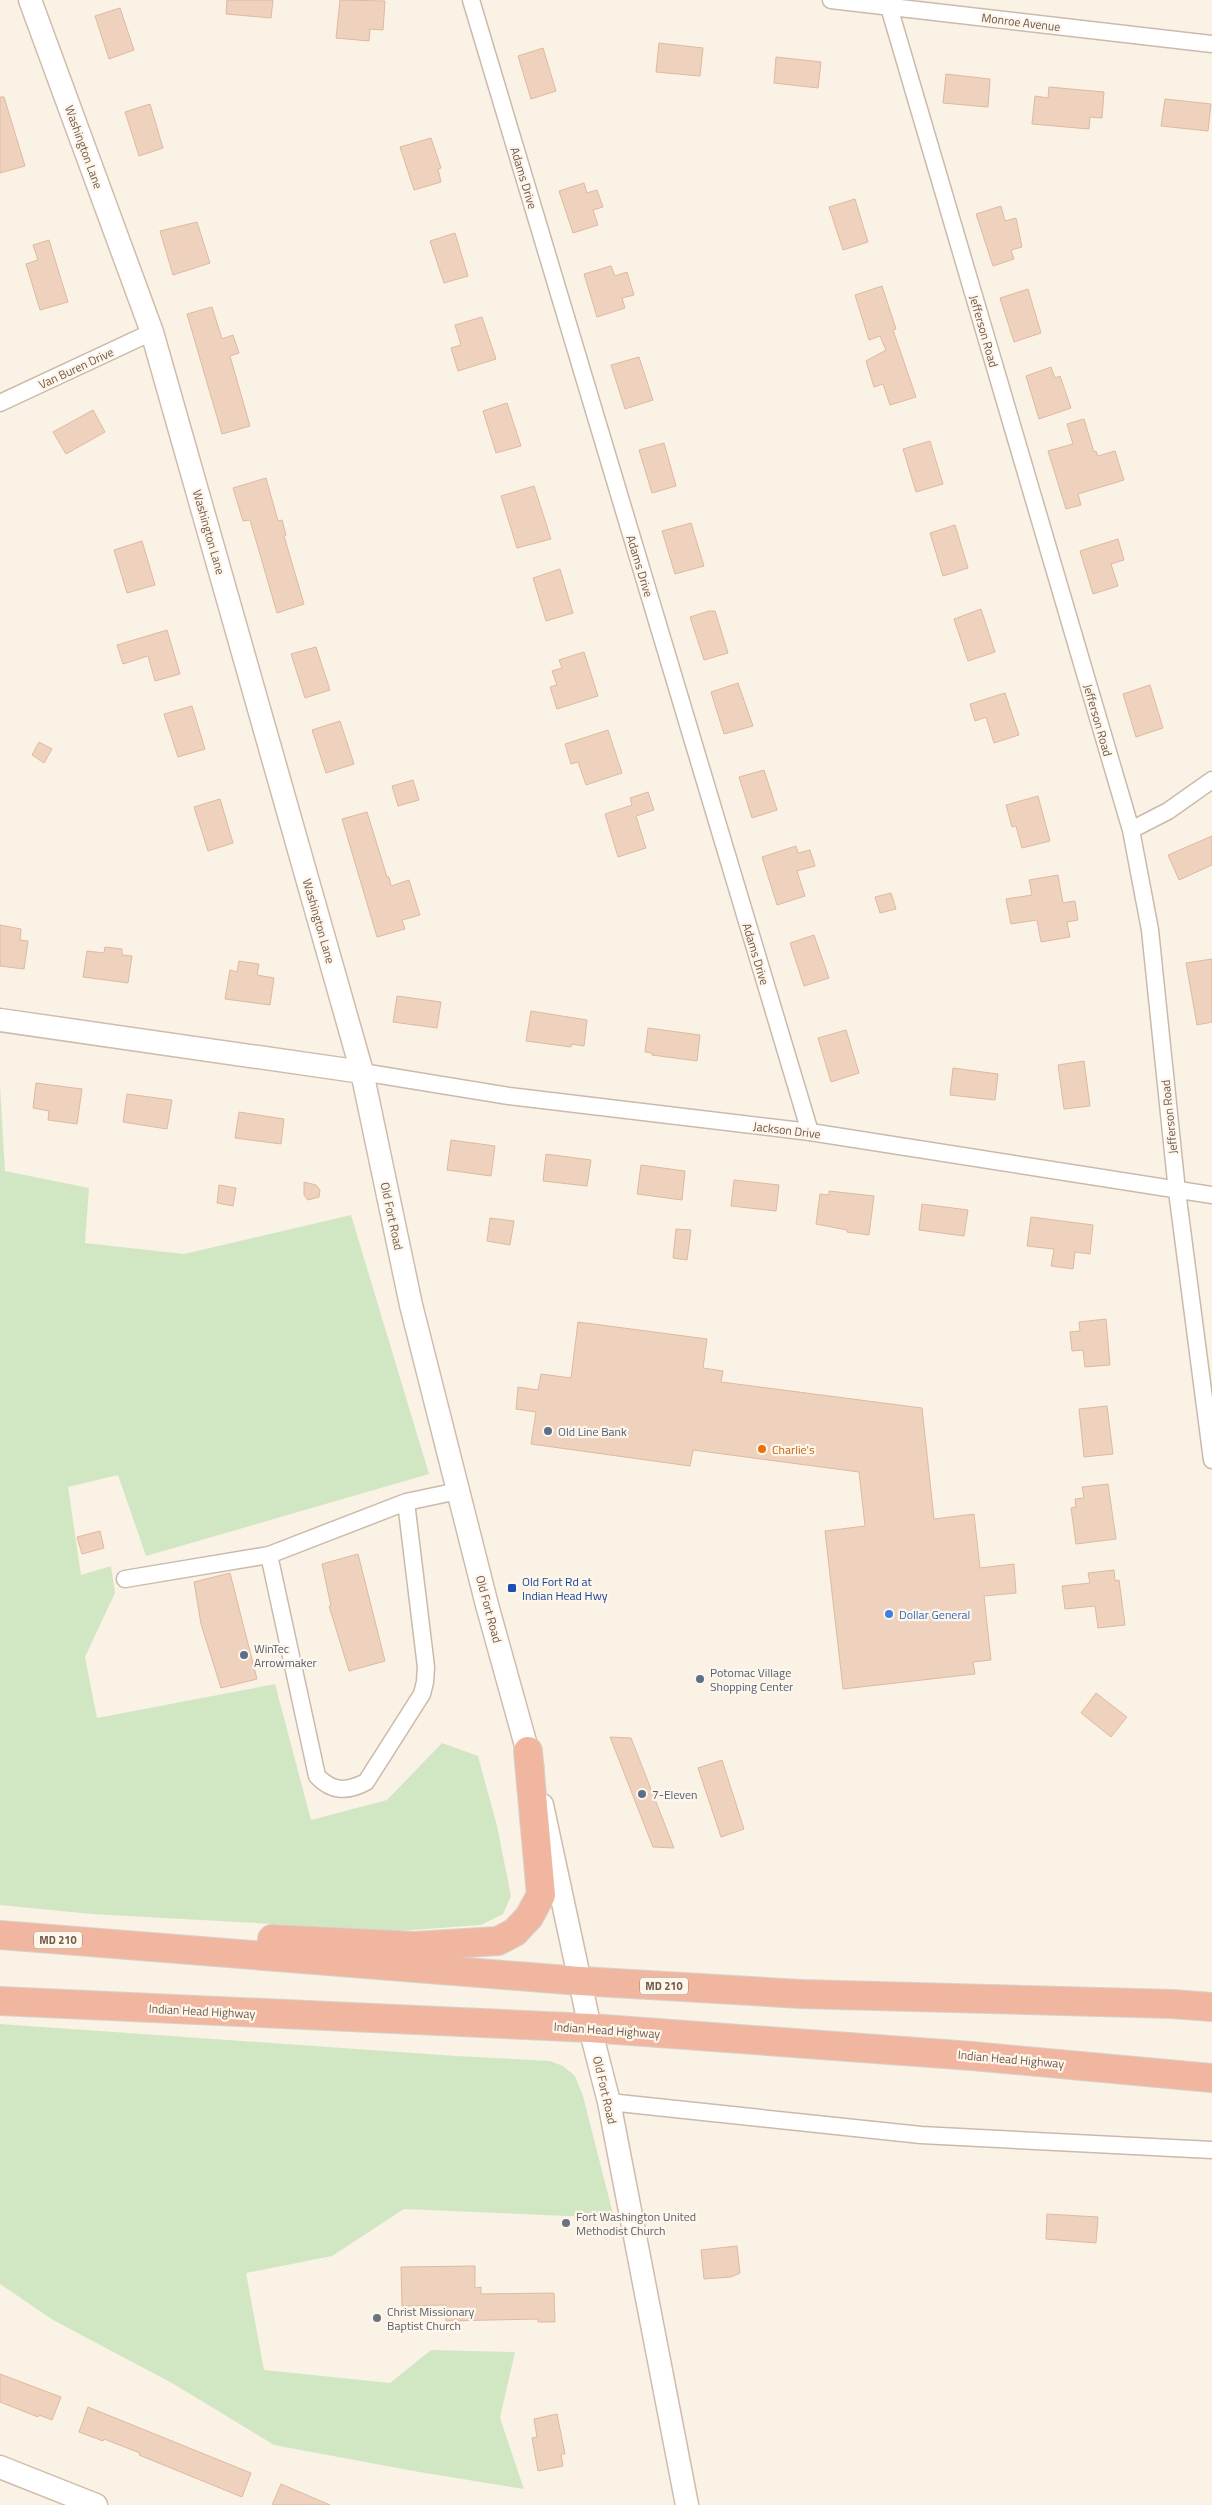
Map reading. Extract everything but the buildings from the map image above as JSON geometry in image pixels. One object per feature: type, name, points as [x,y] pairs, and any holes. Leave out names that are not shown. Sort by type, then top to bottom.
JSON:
[{"type":"highway","points":[[116,1944],[282,1939],[415,1946],[498,1941],[515,1932],[529,1917],[541,1895],[528,1751]]},
{"type":"highway","name":"MD 210","points":[[0,1935],[580,1981],[801,1994],[1172,2004],[1212,2007]]},
{"type":"highway","name":"Indian Head Highway","points":[[0,2001],[590,2028],[972,2056],[1212,2078]]},
{"type":"main road","name":"Washington Lane","points":[[30,0],[152,332],[362,1072]]},
{"type":"main road","points":[[0,1020],[362,1072]]},
{"type":"main road","name":"Old Fort Road","points":[[362,1072],[411,1305],[458,1491],[553,1849],[590,2028],[609,2102],[687,2505]]},
{"type":"main road","points":[[0,2467],[96,2505]]},
{"type":"street","name":"Adams Drive","points":[[471,0],[810,1132]]},
{"type":"street","name":"Monroe Avenue","points":[[831,0],[890,4],[1212,44]]},
{"type":"street","name":"Jefferson Road","points":[[890,4],[1131,830],[1150,930],[1177,1191],[1212,1460]]},
{"type":"street","name":"Van Buren Drive","points":[[0,403],[152,332]]},
{"type":"street","points":[[1131,830],[1168,811],[1212,780]]},
{"type":"street","name":"Jackson Drive","points":[[362,1072],[509,1096],[810,1132],[1212,1195]]},
{"type":"street","points":[[125,1579],[269,1555],[406,1502],[458,1491]]},
{"type":"street","points":[[269,1555],[317,1776],[325,1784],[335,1789],[357,1787],[366,1782],[422,1694],[426,1682],[423,1640],[406,1502]]},
{"type":"street","points":[[609,2102],[921,2135],[1212,2150]]},
{"type":"green space","points":[[0,1086],[5,1171],[89,1188],[85,1243],[184,1254],[351,1215],[429,1474],[146,1556],[118,1475],[68,1487],[81,1575],[111,1566],[115,1593],[85,1657],[97,1718],[275,1684],[311,1820],[387,1800],[442,1743],[478,1756],[497,1826],[511,1896],[503,1914],[481,1925],[398,1931],[92,1914],[0,1905]]},
{"type":"green space","points":[[0,2024],[550,2061],[563,2066],[575,2076],[583,2096],[614,2218],[404,2209],[332,2256],[246,2273],[264,2370],[390,2383],[431,2350],[515,2352],[500,2418],[524,2489],[274,2445],[172,2383],[53,2320],[0,2284]]},
{"type":"place","name":"Old Line Bank","points":[[548,1431]]},
{"type":"place","name":"Charlie's","points":[[762,1449]]},
{"type":"place","name":"Old Fort Rd at Indian Head Hwy","points":[[512,1588]]},
{"type":"place","name":"Dollar General","points":[[889,1614]]},
{"type":"place","name":"WinTec Arrowmaker","points":[[244,1655]]},
{"type":"place","name":"Potomac Village Shopping Center","points":[[700,1679]]},
{"type":"place","name":"7-Eleven","points":[[642,1794]]},
{"type":"place","name":"Fort Washington United Methodist Church","points":[[566,2223]]},
{"type":"place","name":"Christ Missionary Baptist Church","points":[[377,2318]]}]
